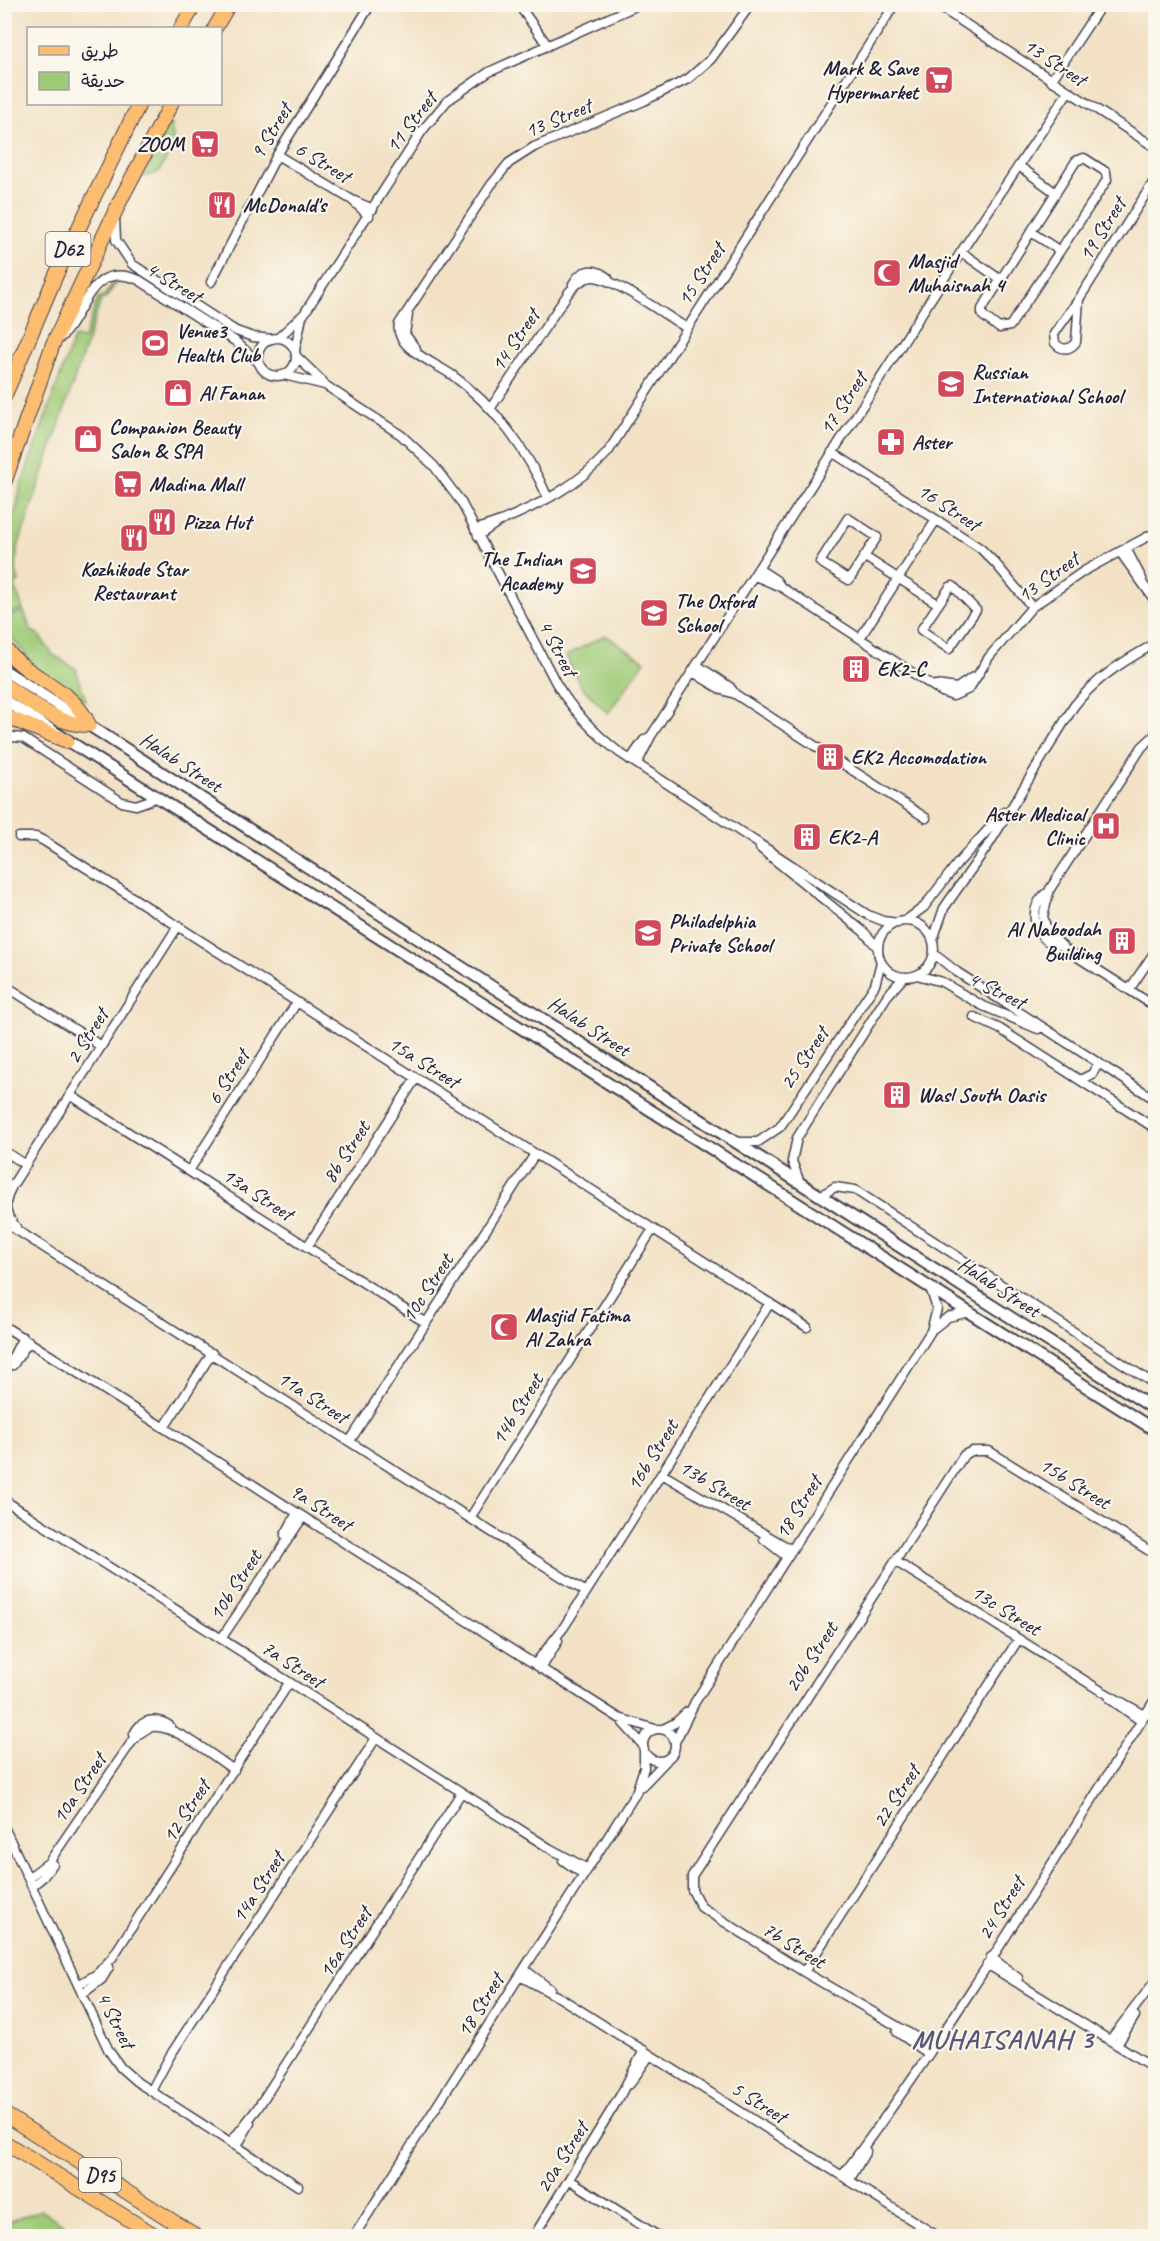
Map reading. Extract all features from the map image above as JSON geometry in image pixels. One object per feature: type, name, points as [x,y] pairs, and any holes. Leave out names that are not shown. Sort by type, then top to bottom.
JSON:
[{"type":"main road","points":[[182,27],[195,4]]},
{"type":"main road","points":[[216,27],[229,4]]},
{"type":"main road","name":"D62","points":[[4,397],[56,275],[139,105]]},
{"type":"main road","name":"D62","points":[[4,483],[53,344],[115,212],[170,105]]},
{"type":"main road","points":[[4,647],[25,669],[76,704],[88,725]]},
{"type":"main road","points":[[4,685],[57,718],[72,724],[88,725]]},
{"type":"main road","points":[[4,716],[68,741]]},
{"type":"main road","name":"D95","points":[[4,2114],[196,2236]]},
{"type":"main road","name":"D95","points":[[4,2142],[156,2236]]},
{"type":"street","name":"9 Street","points":[[211,282],[277,155],[371,4]]},
{"type":"street","points":[[518,4],[533,24],[544,47]]},
{"type":"street","name":"11 Street","points":[[275,338],[303,314],[371,213],[422,131],[447,101],[478,78],[640,4]]},
{"type":"street","name":"13 Street","points":[[548,498],[530,463],[490,409],[460,381],[420,353],[409,342],[405,330],[413,304],[491,185],[509,163],[534,147],[644,101],[688,79],[711,59],[751,4]]},
{"type":"street","name":"15 Street","points":[[476,533],[548,498],[582,477],[608,452],[895,4]]},
{"type":"street","name":"13 Street","points":[[935,4],[1155,148]]},
{"type":"street","points":[[1051,81],[1102,4]]},
{"type":"street","name":"17 Street","points":[[634,761],[963,250],[1068,92]]},
{"type":"street","name":"6 Street","points":[[277,155],[371,213]]},
{"type":"street","points":[[1081,158],[1108,174],[1107,180],[1010,326],[1003,329],[984,317],[981,312],[1031,232],[1081,158]]},
{"type":"street","points":[[1018,168],[1055,194]]},
{"type":"street","name":"19 Street","points":[[1079,299],[1076,342],[1063,349],[1055,344],[1054,334],[1079,299],[1155,178]]},
{"type":"street","name":"4 Street","points":[[115,212],[116,240],[132,264],[236,331],[253,337],[275,338]]},
{"type":"street","points":[[1031,232],[1060,251]]},
{"type":"street","points":[[963,250],[1002,278]]},
{"type":"street","name":"14 Street","points":[[490,409],[569,292],[577,276],[587,271],[598,271],[618,286],[687,328]]},
{"type":"street","name":"4 Street","points":[[53,344],[72,325],[92,289],[106,279],[122,276],[139,280],[235,341],[258,362]]},
{"type":"street","name":"11 Street","points":[[295,353],[303,314]]},
{"type":"street","points":[[275,338],[288,342],[295,353],[294,365],[284,375],[266,373],[258,362],[259,350],[275,338]]},
{"type":"street","name":"4 Street","points":[[295,353],[325,385],[388,425],[424,455],[453,490],[565,697],[597,734],[634,761],[868,915],[883,921],[902,922]]},
{"type":"street","name":"4 Street","points":[[284,375],[325,385]]},
{"type":"street","name":"16 Street","points":[[832,453],[988,556],[1032,608]]},
{"type":"street","points":[[848,518],[877,537],[865,556],[849,580],[820,562],[848,518]]},
{"type":"street","points":[[860,638],[936,520]]},
{"type":"street","name":"13 Street","points":[[757,572],[925,680],[953,688],[966,684],[978,672],[1032,608],[1075,577],[1155,532]]},
{"type":"street","points":[[1123,550],[1150,595],[1155,610]]},
{"type":"street","points":[[865,556],[938,604]]},
{"type":"street","points":[[951,586],[976,609],[949,649],[921,630],[938,604],[951,586]]},
{"type":"street","points":[[1014,801],[957,864],[924,907],[882,935],[878,948],[881,962],[890,972],[904,977],[917,975],[928,966],[934,954],[933,940],[944,908],[1014,801],[1085,692],[1111,669],[1155,643]]},
{"type":"street","points":[[695,668],[726,692],[735,694],[926,818]]},
{"type":"street","name":"Halab Street","points":[[4,670],[732,1141],[1155,1410]]},
{"type":"street","name":"Halab Street","points":[[4,700],[156,798],[356,921],[1155,1431]]},
{"type":"street","points":[[1155,734],[1142,747],[1036,907],[1034,918],[1043,937],[1155,1007]]},
{"type":"street","points":[[4,736],[23,738],[127,804],[141,804],[156,798]]},
{"type":"street","name":"4 Street","points":[[724,819],[864,932],[878,948]]},
{"type":"street","name":"15a Street","points":[[19,837],[28,836],[44,841],[807,1327]]},
{"type":"street","points":[[902,922],[919,924],[933,940]]},
{"type":"street","name":"2 Street","points":[[26,1165],[178,926]]},
{"type":"street","points":[[1129,990],[1155,950]]},
{"type":"street","name":"4 Street","points":[[934,954],[957,972],[1155,1100]]},
{"type":"street","name":"25 Street","points":[[732,1141],[758,1142],[780,1127],[875,985],[881,962]]},
{"type":"street","name":"4 Street","points":[[917,975],[942,982],[981,1005],[1060,1039]]},
{"type":"street","name":"25 Street","points":[[800,1184],[792,1161],[797,1138],[882,1003],[904,977]]},
{"type":"street","points":[[4,985],[101,1047]]},
{"type":"street","name":"6 Street","points":[[189,1171],[297,1002]]},
{"type":"street","points":[[974,1017],[1000,1029],[1155,1129]]},
{"type":"street","points":[[1080,1080],[1092,1074],[1102,1065]]},
{"type":"street","points":[[1096,1090],[1097,1077],[1102,1065]]},
{"type":"street","name":"8b Street","points":[[307,1247],[416,1078]]},
{"type":"street","name":"13a Street","points":[[70,1095],[426,1323]]},
{"type":"street","points":[[4,1151],[26,1165]]},
{"type":"street","name":"10c Street","points":[[350,1441],[535,1154]]},
{"type":"street","name":"11a Street","points":[[21,1231],[10,1221],[6,1211],[6,1200],[26,1165]]},
{"type":"street","name":"11a Street","points":[[4,1193],[12,1186]]},
{"type":"street","points":[[820,1196],[835,1187],[855,1190],[1155,1385]]},
{"type":"street","name":"11a Street","points":[[4,1222],[586,1592]]},
{"type":"street","name":"14b Street","points":[[470,1518],[653,1228]]},
{"type":"street","name":"18 Street","points":[[675,1742],[695,1702],[931,1331],[937,1309],[930,1287]]},
{"type":"street","name":"16b Street","points":[[538,1667],[770,1303]]},
{"type":"street","name":"18 Street","points":[[931,1331],[948,1317],[970,1312]]},
{"type":"street","name":"9a Street","points":[[4,1326],[619,1718],[659,1729]]},
{"type":"street","points":[[4,1374],[26,1339]]},
{"type":"street","points":[[164,1428],[212,1353]]},
{"type":"street","name":"15b Street","points":[[972,1451],[981,1449],[996,1455],[1155,1555]]},
{"type":"street","name":"20b Street","points":[[692,1890],[695,1870],[961,1459],[972,1451]]},
{"type":"street","name":"13b Street","points":[[662,1474],[790,1553]]},
{"type":"street","name":"7a Street","points":[[4,1500],[586,1872]]},
{"type":"street","name":"7a Street","points":[[4,1507],[18,1510]]},
{"type":"street","name":"10b Street","points":[[221,1639],[300,1515]]},
{"type":"street","name":"13c Street","points":[[895,1561],[1143,1718]]},
{"type":"street","name":"22 Street","points":[[804,1972],[1018,1640]]},
{"type":"street","name":"12 Street","points":[[82,1994],[102,1979],[112,1958],[289,1683]]},
{"type":"street","name":"24 Street","points":[[845,2178],[931,2051],[1155,1698]]},
{"type":"street","name":"18 Street","points":[[659,1729],[681,1718],[695,1702]]},
{"type":"street","name":"9a Street","points":[[619,1718],[643,1748]]},
{"type":"street","name":"10a Street","points":[[30,1882],[57,1852],[131,1743],[137,1728],[152,1720],[163,1722],[234,1770]]},
{"type":"street","points":[[659,1729],[671,1734],[675,1742],[675,1750],[668,1759],[654,1760],[643,1748],[646,1735],[659,1729]]},
{"type":"street","name":"14a Street","points":[[148,2090],[376,1738]]},
{"type":"street","name":"18 Street","points":[[636,1793],[644,1768],[643,1748]]},
{"type":"street","name":"18 Street","points":[[354,2236],[636,1793],[668,1759]]},
{"type":"street","name":"16a Street","points":[[234,2144],[461,1793]]},
{"type":"street","name":"4 Street","points":[[4,1827],[114,2060],[128,2076],[148,2090],[298,2186]]},
{"type":"street","name":"7b Street","points":[[692,1890],[701,1907],[931,2051]]},
{"type":"street","name":"12 Street","points":[[78,1984],[98,1974],[112,1958]]},
{"type":"street","points":[[989,1961],[1155,2069]]},
{"type":"street","name":"5 Street","points":[[522,1972],[937,2236]]},
{"type":"street","points":[[1114,2042],[1155,1980]]},
{"type":"street","name":"20a Street","points":[[534,2236],[647,2053]]},
{"type":"street","points":[[570,2180],[658,2236]]},
{"type":"green space","points":[[168,123],[171,125],[174,144],[159,172],[144,177]]},
{"type":"green space","points":[[113,283],[115,284],[106,298],[101,300],[17,550],[16,570],[19,582],[14,584],[23,609],[5,615],[5,536],[17,506],[20,488],[74,337],[84,339],[98,298],[105,295]]},
{"type":"green space","points":[[24,611],[31,631],[38,634],[53,655],[76,669],[86,701],[38,670],[6,631],[6,617]]},
{"type":"green space","points":[[605,635],[645,661],[608,713],[580,685],[566,656]]},
{"type":"green space","points":[[41,2210],[81,2236],[5,2236],[5,2223]]},
{"type":"place","name":"Mark & Save Hypermarket","points":[[939,80]]},
{"type":"place","name":"ZOOM","points":[[205,144]]},
{"type":"place","name":"McDonald's","points":[[222,205]]},
{"type":"place","name":"Masjid Muhaisnah 4","points":[[887,273]]},
{"type":"place","name":"Venue3 Health Club","points":[[155,343]]},
{"type":"place","name":"Russian International School","points":[[951,384]]},
{"type":"place","name":"Al Fanan","points":[[178,393]]},
{"type":"place","name":"Companion Beauty Salon & SPA","points":[[88,439]]},
{"type":"place","name":"Aster","points":[[891,442]]},
{"type":"place","name":"Madina Mall","points":[[128,484]]},
{"type":"place","name":"Pizza Hut","points":[[162,522]]},
{"type":"place","name":"Kozhikode Star Restaurant","points":[[134,538]]},
{"type":"place","name":"The Indian Academy","points":[[583,571]]},
{"type":"place","name":"The Oxford School","points":[[654,613]]},
{"type":"place","name":"EK2-C","points":[[856,669]]},
{"type":"place","name":"EK2 Accomodation","points":[[830,757]]},
{"type":"place","name":"Aster Medical Clinic","points":[[1106,826]]},
{"type":"place","name":"EK2-A","points":[[807,837]]},
{"type":"place","name":"Philadelphia Private School","points":[[648,933]]},
{"type":"place","name":"Al Naboodah Building","points":[[1122,941]]},
{"type":"place","name":"Wasl South Oasis","points":[[897,1095]]},
{"type":"place","name":"Masjid Fatima Al Zahra","points":[[504,1327]]},
{"type":"district","name":"MUHAISANAH 3","points":[[1003,2039]]}]
